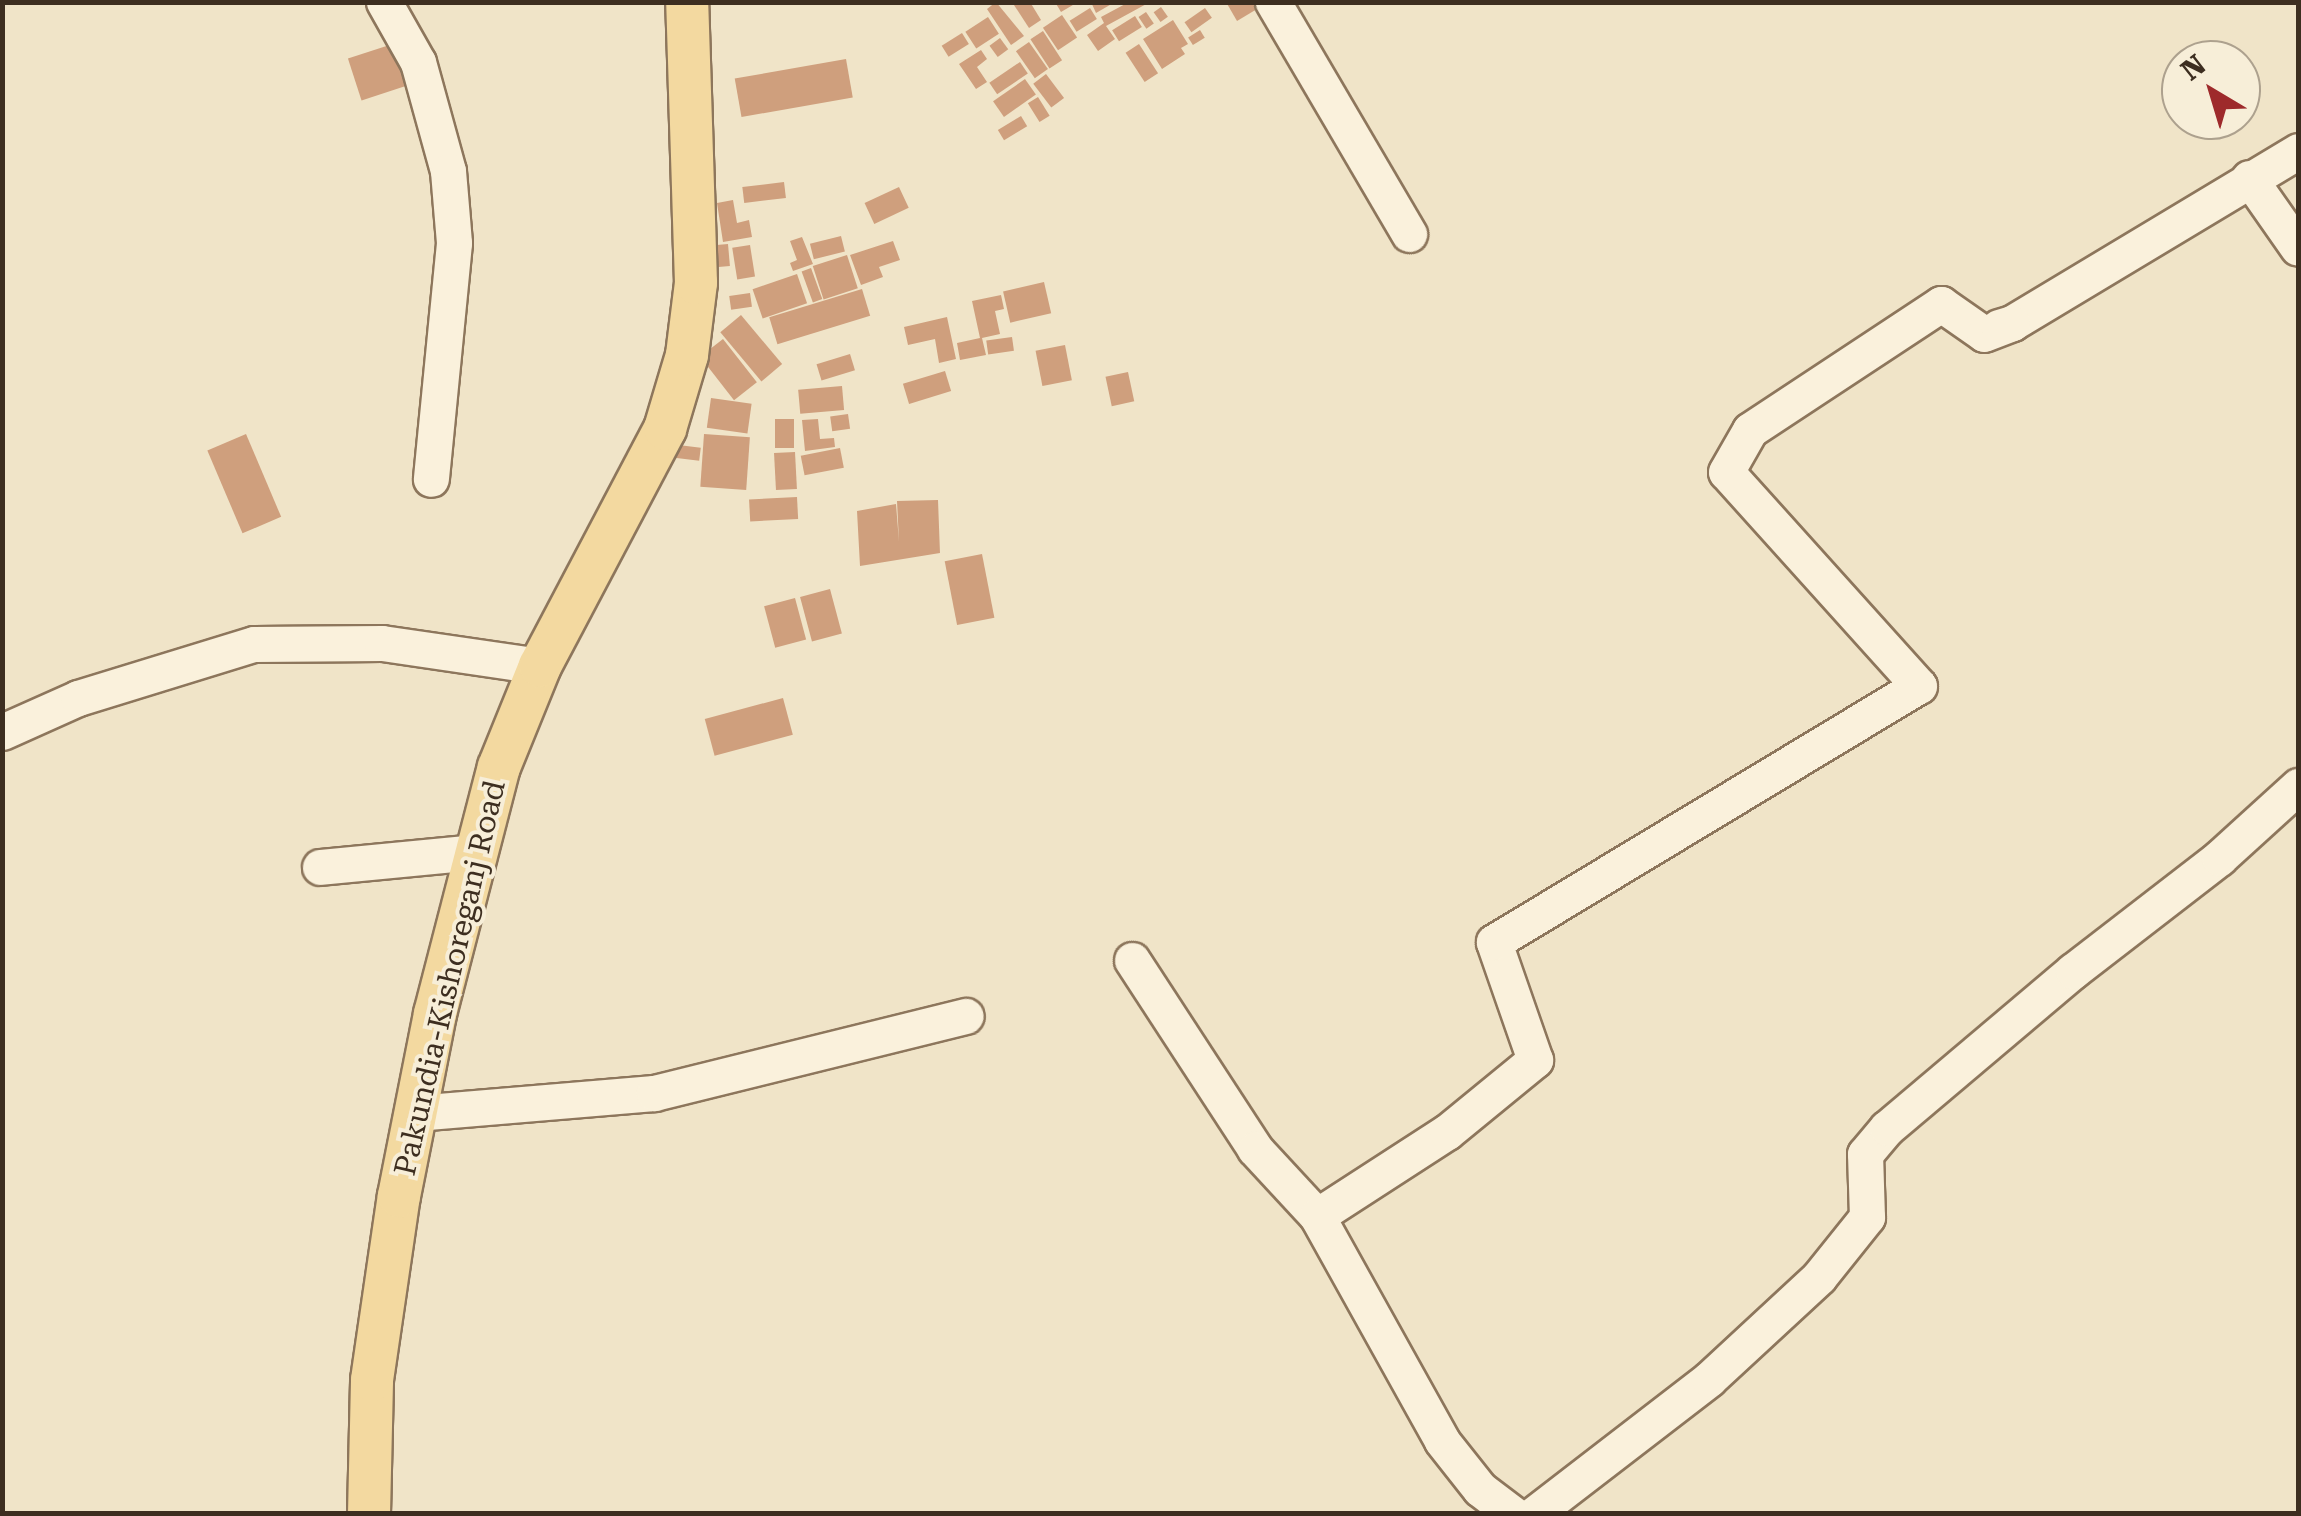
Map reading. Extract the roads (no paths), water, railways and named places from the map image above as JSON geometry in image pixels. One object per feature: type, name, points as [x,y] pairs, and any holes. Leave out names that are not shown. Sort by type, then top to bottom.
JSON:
[{"type":"main road","name":"Pakundia-Kishoreganj Road","points":[[369,1514],[372,1380],[414,1112],[499,767],[540,666],[678,395],[696,284],[686,2]]},
{"type":"street","points":[[384,2],[418,62],[448,171],[454,244],[431,479]]},
{"type":"street","points":[[1272,2],[1409,234]]},
{"type":"street","points":[[1317,1216],[1447,1132],[1535,1060],[1494,942],[1919,686],[1726,472],[1750,430],[1941,304],[1984,334],[2006,325],[2298,150]]},
{"type":"street","points":[[2249,178],[2298,248]]},
{"type":"street","points":[[2,732],[94,692],[254,644],[413,646],[540,666]]},
{"type":"street","points":[[1534,1514],[1732,1361],[1820,1277],[1867,1216],[1865,1154],[1887,1128],[2073,971],[2219,858],[2298,786]]},
{"type":"street","points":[[320,867],[476,852]]},
{"type":"street","points":[[1132,960],[1255,1149],[1317,1216],[1442,1441],[1480,1489],[1513,1514]]},
{"type":"street","points":[[414,1112],[654,1093],[966,1016]]}]
